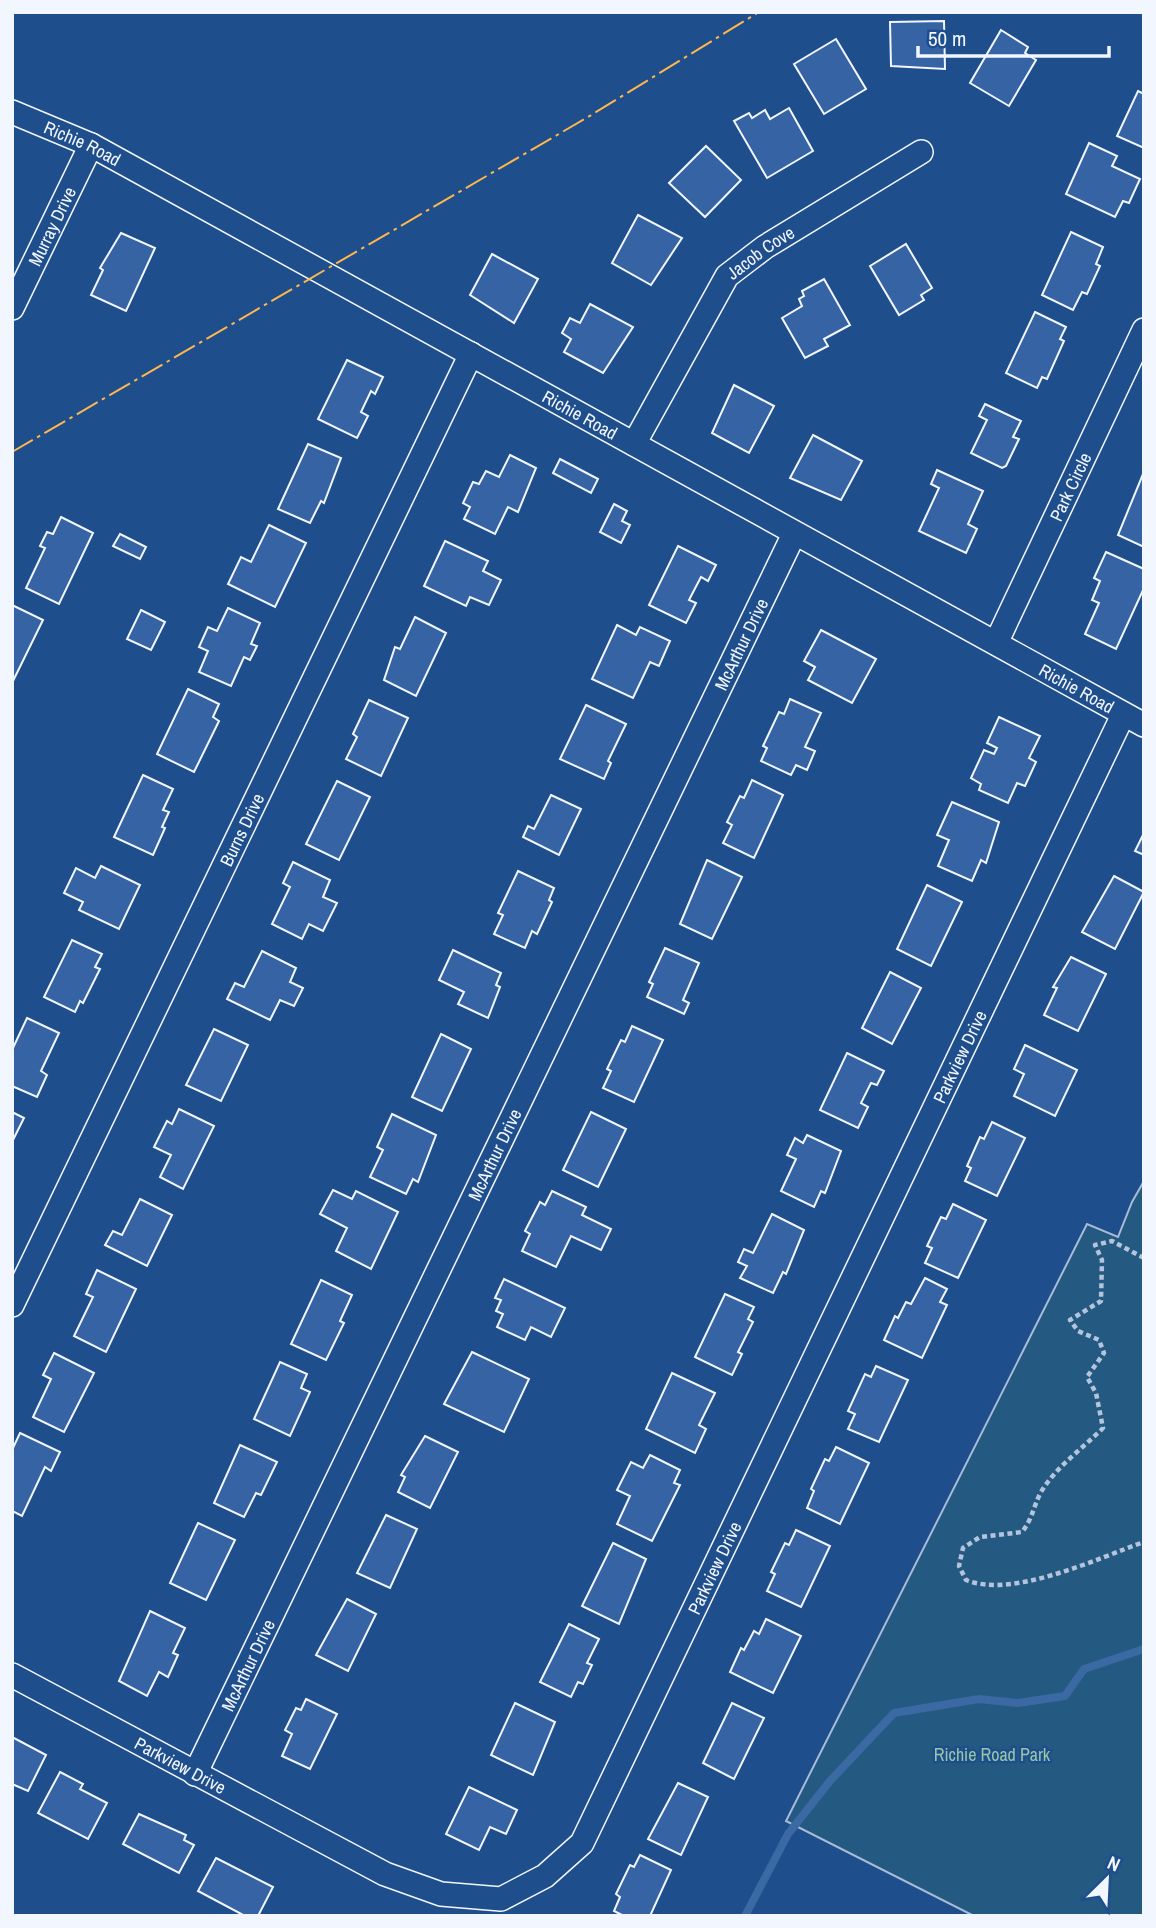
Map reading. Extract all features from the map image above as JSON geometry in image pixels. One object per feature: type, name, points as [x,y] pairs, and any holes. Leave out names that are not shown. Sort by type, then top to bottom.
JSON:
[{"type":"street","name":"Richie Road","points":[[12,112],[90,145],[1134,720]]},
{"type":"street","name":"Murray Drive","points":[[12,308],[90,145]]},
{"type":"street","name":"Jacob Cove","points":[[634,444],[727,276],[765,247],[921,152]]},
{"type":"street","name":"Park Circle","points":[[996,643],[1144,330]]},
{"type":"street","name":"Burns Drive","points":[[12,1305],[471,354]]},
{"type":"street","name":"McArthur Drive","points":[[195,1774],[794,534]]},
{"type":"street","name":"Parkview Drive","points":[[12,1675],[385,1874],[441,1894],[501,1899],[545,1876],[582,1843],[1134,720]]},
{"type":"path","points":[[1144,1258],[1112,1241],[1095,1245],[1102,1260],[1101,1301],[1070,1320],[1078,1331],[1099,1340],[1104,1353],[1087,1377],[1096,1393],[1103,1428],[1059,1468],[1040,1494],[1034,1516],[1022,1532],[980,1537],[963,1548],[959,1566],[966,1580],[979,1585],[1000,1585],[1037,1578],[1144,1542]]},
{"type":"green space","name":"Richie Road Park","points":[[1144,1181],[1144,1916],[974,1916],[786,1821],[1087,1224],[1118,1237]]},
{"type":"building","points":[[944,21],[945,69],[891,66],[890,22]]},
{"type":"building","points":[[1001,30],[1028,47],[1025,53],[1036,60],[1009,106],[970,83]]},
{"type":"building","points":[[836,39],[866,89],[824,114],[794,64]]},
{"type":"building","points":[[1138,91],[1144,94],[1144,148],[1117,136]]},
{"type":"building","points":[[789,108],[813,151],[767,178],[734,121],[749,113],[752,118],[765,110],[770,119]]},
{"type":"building","points":[[1089,143],[1117,156],[1112,166],[1140,179],[1129,203],[1123,201],[1115,217],[1066,194]]},
{"type":"building","points":[[706,146],[741,180],[705,217],[669,183]]},
{"type":"building","points":[[638,215],[682,238],[651,285],[612,263]]},
{"type":"building","points":[[1071,232],[1103,247],[1096,264],[1100,266],[1087,294],[1082,292],[1073,310],[1042,295]]},
{"type":"building","points":[[121,233],[155,248],[126,311],[91,295],[103,270],[100,268]]},
{"type":"building","points":[[906,244],[932,288],[921,295],[924,300],[899,315],[870,266]]},
{"type":"building","points":[[492,254],[538,279],[514,323],[470,295]]},
{"type":"building","points":[[824,279],[850,325],[824,339],[828,346],[805,358],[782,318],[802,306],[799,299],[804,296],[802,291]]},
{"type":"building","points":[[590,304],[633,327],[603,373],[564,352],[571,339],[562,333],[570,318],[580,323]]},
{"type":"building","points":[[1035,312],[1066,327],[1060,339],[1064,341],[1047,379],[1042,377],[1037,388],[1006,373]]},
{"type":"building","points":[[347,360],[383,377],[375,394],[371,391],[361,412],[368,416],[357,438],[318,419]]},
{"type":"building","points":[[734,385],[774,406],[749,453],[712,433]]},
{"type":"building","points":[[985,404],[1021,421],[1013,437],[1019,439],[1006,466],[1002,468],[971,453],[987,420],[979,416]]},
{"type":"building","points":[[813,435],[862,461],[841,500],[790,478]]},
{"type":"building","points":[[308,444],[341,458],[324,503],[321,501],[310,523],[278,509]]},
{"type":"building","points":[[510,455],[536,468],[518,512],[508,507],[495,534],[464,519],[470,507],[463,503],[473,482],[479,484],[486,471],[499,477]]},
{"type":"building","points":[[560,459],[598,479],[591,493],[553,473]]},
{"type":"building","points":[[937,470],[983,491],[968,524],[977,529],[966,553],[919,531],[939,488],[931,484]]},
{"type":"building","points":[[1144,474],[1144,547],[1118,535]]},
{"type":"building","points":[[614,504],[627,511],[622,521],[630,525],[621,543],[600,532]]},
{"type":"building","points":[[61,517],[93,533],[59,604],[26,588],[45,548],[40,546],[47,532],[53,534]]},
{"type":"building","points":[[269,525],[306,543],[275,607],[228,584],[241,557],[251,562]]},
{"type":"building","points":[[120,534],[146,547],[140,559],[113,546]]},
{"type":"building","points":[[445,541],[488,561],[483,571],[501,580],[489,605],[470,597],[466,606],[424,586]]},
{"type":"building","points":[[678,546],[716,565],[708,581],[701,577],[689,600],[696,603],[686,623],[649,605]]},
{"type":"building","points":[[1106,552],[1144,569],[1144,588],[1116,649],[1085,634],[1099,603],[1092,600],[1100,581],[1094,578]]},
{"type":"building","points":[[12,605],[43,620],[13,681],[12,680]]},
{"type":"building","points":[[228,608],[260,623],[251,644],[257,646],[250,660],[244,657],[231,686],[199,672],[208,651],[199,647],[208,627],[217,631]]},
{"type":"building","points":[[141,610],[165,622],[151,650],[127,639]]},
{"type":"building","points":[[415,617],[446,633],[416,696],[384,680],[395,647],[400,649]]},
{"type":"building","points":[[617,625],[636,635],[640,627],[670,641],[659,666],[650,662],[633,698],[592,679]]},
{"type":"building","points":[[821,630],[876,659],[852,703],[808,680],[815,667],[804,661]]},
{"type":"building","points":[[188,689],[219,704],[213,717],[219,721],[194,772],[157,754]]},
{"type":"building","points":[[790,699],[821,713],[805,747],[815,751],[807,770],[796,765],[791,775],[761,761],[767,748],[763,746],[779,712],[784,714]]},
{"type":"building","points":[[369,700],[408,718],[381,776],[346,759],[357,737],[353,734]]},
{"type":"building","points":[[586,705],[626,724],[608,761],[611,763],[604,779],[560,759]]},
{"type":"building","points":[[999,717],[1040,736],[1029,758],[1036,762],[1025,786],[1017,783],[1008,803],[979,790],[981,784],[971,778],[984,750],[994,754],[997,748],[987,743]]},
{"type":"building","points":[[143,775],[173,789],[163,810],[169,812],[162,827],[165,828],[153,855],[114,837]]},
{"type":"building","points":[[752,780],[783,795],[754,858],[723,843],[732,825],[727,822],[740,796],[744,798]]},
{"type":"building","points":[[337,781],[370,797],[339,860],[306,844]]},
{"type":"building","points":[[551,795],[581,809],[559,855],[523,837],[528,826],[534,829]]},
{"type":"building","points":[[952,802],[999,822],[986,863],[981,860],[972,881],[938,866],[949,840],[937,835]]},
{"type":"building","points":[[1144,833],[1144,855],[1135,851]]},
{"type":"building","points":[[707,860],[742,877],[712,939],[680,924]]},
{"type":"building","points":[[293,862],[330,880],[323,897],[337,903],[323,931],[309,924],[302,939],[272,924],[290,887],[283,883]]},
{"type":"building","points":[[101,866],[140,885],[119,929],[79,910],[83,902],[64,893],[76,868],[95,878]]},
{"type":"building","points":[[518,871],[554,888],[549,900],[552,902],[537,934],[532,931],[525,948],[494,934],[503,915],[498,913]]},
{"type":"building","points":[[1114,876],[1144,892],[1115,949],[1082,932]]},
{"type":"building","points":[[927,885],[962,902],[931,966],[897,949]]},
{"type":"building","points":[[72,940],[102,954],[95,967],[100,969],[83,1003],[80,1001],[75,1012],[44,997]]},
{"type":"building","points":[[665,948],[699,963],[683,1000],[689,1003],[684,1014],[647,997],[653,984],[649,982]]},
{"type":"building","points":[[453,950],[501,973],[496,985],[500,987],[488,1018],[458,1004],[464,992],[439,980]]},
{"type":"building","points":[[262,951],[296,968],[290,982],[303,988],[294,1006],[280,1000],[270,1020],[227,999],[235,983],[244,987]]},
{"type":"building","points":[[1071,957],[1106,974],[1078,1031],[1044,1015],[1057,988],[1053,987]]},
{"type":"building","points":[[890,972],[921,988],[892,1044],[862,1028]]},
{"type":"building","points":[[27,1018],[59,1033],[41,1071],[47,1075],[37,1097],[12,1086],[12,1050]]},
{"type":"building","points":[[632,1026],[663,1040],[634,1102],[603,1088],[611,1071],[607,1069],[621,1040],[625,1042]]},
{"type":"building","points":[[214,1029],[248,1045],[221,1101],[186,1085]]},
{"type":"building","points":[[441,1034],[471,1049],[442,1111],[412,1097]]},
{"type":"building","points":[[1025,1045],[1077,1070],[1055,1116],[1014,1096],[1024,1074],[1014,1069]]},
{"type":"building","points":[[847,1053],[884,1071],[877,1085],[871,1083],[861,1103],[868,1107],[858,1128],[820,1110]]},
{"type":"building","points":[[179,1109],[214,1126],[183,1189],[160,1177],[171,1155],[154,1147],[167,1121],[172,1124]]},
{"type":"building","points":[[12,1112],[24,1118],[12,1142]]},
{"type":"building","points":[[591,1112],[626,1129],[598,1187],[563,1170]]},
{"type":"building","points":[[392,1114],[436,1135],[418,1182],[413,1179],[406,1194],[370,1177],[383,1150],[377,1147]]},
{"type":"building","points":[[992,1122],[1025,1138],[997,1196],[965,1181],[971,1168],[967,1166],[980,1137],[984,1139]]},
{"type":"building","points":[[807,1135],[841,1151],[825,1193],[821,1191],[814,1207],[781,1191],[796,1159],[787,1155],[795,1138],[803,1143]]},
{"type":"building","points":[[333,1190],[352,1199],[356,1191],[398,1212],[371,1269],[336,1251],[347,1228],[320,1214]]},
{"type":"building","points":[[552,1191],[586,1207],[582,1215],[611,1229],[601,1250],[571,1236],[556,1267],[522,1251],[530,1234],[525,1231],[540,1202],[545,1205]]},
{"type":"building","points":[[140,1199],[172,1215],[147,1266],[105,1245],[113,1231],[122,1235]]},
{"type":"building","points":[[953,1204],[986,1220],[958,1278],[925,1263],[932,1248],[927,1246],[941,1217],[946,1219]]},
{"type":"building","points":[[772,1214],[804,1230],[786,1274],[783,1272],[773,1293],[740,1278],[747,1266],[738,1262],[744,1249],[753,1253]]},
{"type":"building","points":[[97,1270],[136,1289],[106,1352],[74,1336],[93,1297],[86,1294]]},
{"type":"building","points":[[925,1278],[947,1289],[940,1302],[947,1305],[922,1358],[884,1340],[895,1316],[898,1318],[906,1302],[911,1304]]},
{"type":"building","points":[[504,1279],[565,1308],[551,1337],[531,1327],[525,1340],[497,1327],[503,1314],[496,1311],[501,1300],[495,1298]]},
{"type":"building","points":[[321,1280],[352,1295],[340,1321],[344,1323],[326,1360],[291,1344]]},
{"type":"building","points":[[725,1294],[754,1307],[748,1319],[753,1322],[738,1352],[742,1354],[732,1375],[695,1357]]},
{"type":"building","points":[[472,1352],[529,1379],[504,1432],[444,1404]]},
{"type":"building","points":[[54,1353],[94,1373],[64,1432],[33,1417],[51,1379],[43,1375]]},
{"type":"building","points":[[280,1362],[307,1374],[301,1388],[310,1392],[290,1436],[254,1419]]},
{"type":"building","points":[[876,1366],[908,1380],[879,1442],[848,1429],[855,1414],[848,1411],[865,1374],[871,1377]]},
{"type":"building","points":[[672,1373],[715,1393],[699,1425],[706,1429],[695,1453],[646,1429]]},
{"type":"building","points":[[20,1433],[60,1452],[51,1471],[45,1467],[22,1516],[12,1511],[12,1450]]},
{"type":"building","points":[[425,1436],[458,1452],[430,1508],[398,1492],[405,1477],[401,1475]]},
{"type":"building","points":[[240,1445],[277,1462],[261,1495],[256,1493],[244,1517],[214,1503]]},
{"type":"building","points":[[836,1447],[869,1463],[840,1524],[807,1508],[814,1491],[811,1489],[825,1459],[829,1461]]},
{"type":"building","points":[[650,1455],[680,1470],[674,1483],[680,1485],[652,1541],[617,1524],[630,1496],[617,1490],[631,1462],[643,1468]]},
{"type":"building","points":[[386,1515],[417,1529],[390,1588],[357,1573]]},
{"type":"building","points":[[198,1523],[235,1540],[206,1600],[170,1583]]},
{"type":"building","points":[[796,1530],[830,1546],[801,1607],[767,1591],[775,1574],[771,1572],[785,1543],[789,1545]]},
{"type":"building","points":[[613,1543],[646,1559],[619,1624],[582,1606]]},
{"type":"building","points":[[347,1599],[376,1614],[348,1671],[316,1655]]},
{"type":"building","points":[[150,1611],[185,1628],[173,1653],[178,1655],[168,1677],[159,1672],[147,1696],[119,1681]]},
{"type":"building","points":[[766,1619],[801,1636],[773,1693],[730,1672],[741,1648],[744,1650],[754,1631],[759,1634]]},
{"type":"building","points":[[569,1624],[599,1639],[587,1663],[592,1665],[583,1684],[578,1682],[571,1697],[540,1682]]},
{"type":"building","points":[[306,1699],[337,1714],[310,1769],[282,1756],[292,1734],[285,1730],[296,1708],[301,1710]]},
{"type":"building","points":[[515,1703],[555,1722],[533,1775],[491,1755]]},
{"type":"building","points":[[732,1703],[764,1718],[734,1779],[703,1763]]},
{"type":"building","points":[[12,1737],[46,1755],[28,1791],[12,1784]]},
{"type":"building","points":[[60,1772],[83,1784],[80,1789],[107,1803],[88,1839],[38,1813]]},
{"type":"building","points":[[678,1783],[708,1797],[681,1855],[648,1839]]},
{"type":"building","points":[[469,1787],[517,1810],[506,1834],[490,1827],[479,1850],[446,1834]]},
{"type":"building","points":[[139,1814],[186,1835],[184,1840],[194,1845],[179,1873],[123,1844]]},
{"type":"building","points":[[640,1855],[671,1870],[650,1916],[624,1916],[614,1911],[620,1897],[616,1894],[630,1865],[634,1867]]},
{"type":"building","points":[[216,1858],[273,1887],[258,1916],[245,1916],[198,1891]]},
{"type":"waterway","points":[[745,1916],[788,1834],[830,1781],[894,1713],[979,1699],[1018,1703],[1065,1696],[1084,1669],[1144,1649]]},
{"type":"power","points":[[12,452],[588,117],[759,12]]}]
